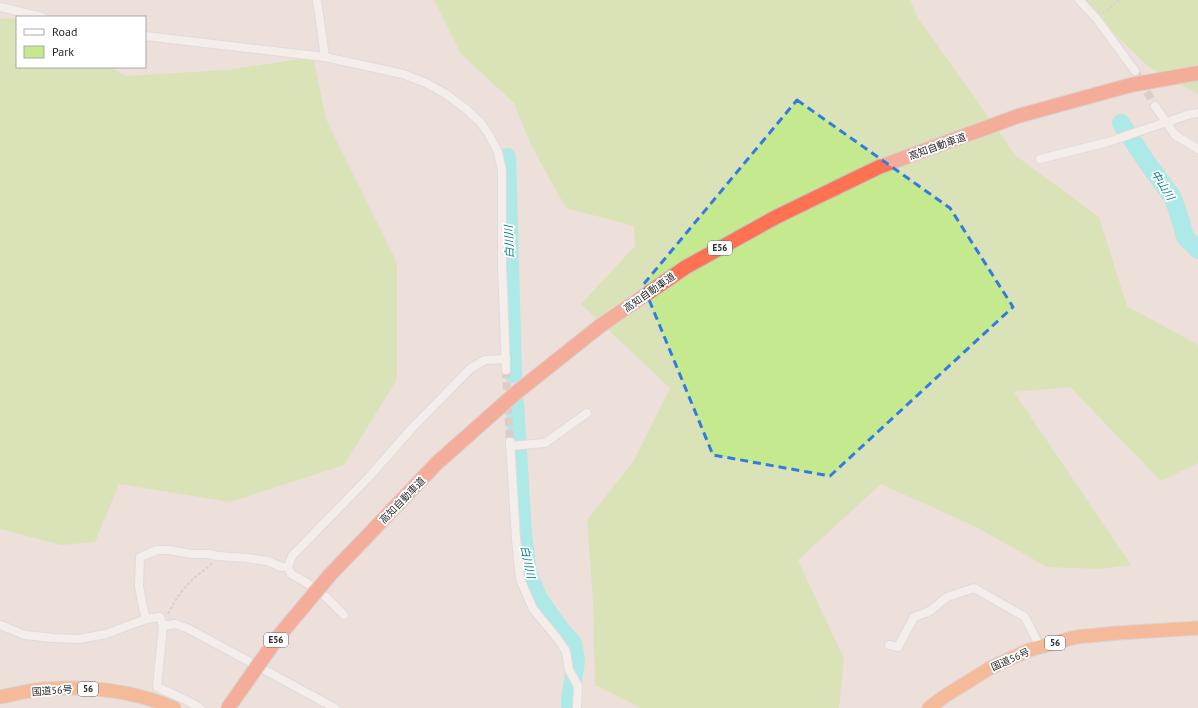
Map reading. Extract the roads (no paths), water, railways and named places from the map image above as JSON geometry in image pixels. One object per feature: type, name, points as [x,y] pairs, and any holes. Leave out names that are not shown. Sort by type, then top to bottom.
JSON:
[{"type":"highway","name":"高知自動車道","points":[[228,708],[278,637],[329,576],[437,463],[517,392],[600,326],[686,266],[776,217],[879,167],[1018,116],[1131,85],[1198,73]]},
{"type":"highway","name":"国道56号","points":[[929,708],[944,696],[990,668],[1029,650],[1076,637],[1198,628]]},
{"type":"highway","name":"国道56号","points":[[0,697],[44,689],[84,688],[122,693],[168,707]]},
{"type":"street","points":[[317,0],[325,57]]},
{"type":"street","points":[[1079,0],[1096,18],[1135,71]]},
{"type":"street","points":[[0,7],[38,16]]},
{"type":"street","points":[[146,36],[325,57],[403,74],[426,83],[446,94],[466,109],[480,122],[488,133],[498,152],[502,171],[502,266],[506,370]]},
{"type":"street","points":[[1155,106],[1175,136],[1198,149]]},
{"type":"street","points":[[1040,159],[1108,142],[1190,114],[1198,113]]},
{"type":"street","points":[[344,615],[327,598],[307,583],[291,574],[288,566],[292,556],[368,478],[413,427],[472,368],[485,360],[506,359]]},
{"type":"street","points":[[577,708],[578,686],[569,670],[566,651],[533,609],[520,579],[510,444],[524,445],[545,443],[586,414]]},
{"type":"street","points":[[146,619],[139,586],[140,557],[157,550],[246,558],[268,561],[281,566],[288,566]]},
{"type":"street","points":[[889,645],[898,647],[914,617],[930,611],[947,597],[974,588],[1025,617],[1040,647]]},
{"type":"street","points":[[0,625],[25,635],[79,639],[106,634],[146,619],[160,617],[163,626],[157,687],[188,700],[200,708]]},
{"type":"street","points":[[163,626],[175,624],[187,628],[335,708]]},
{"type":"waterway","name":"中山川","points":[[1121,123],[1148,164],[1172,196],[1185,237],[1198,250]]},
{"type":"waterway","name":"白川川","points":[[507,157],[513,374]]},
{"type":"waterway","name":"白川川","points":[[515,403],[523,534],[528,573],[539,599],[561,630],[573,643],[576,661],[570,708]]},
{"type":"tunnel","points":[[1135,71],[1155,106]]},
{"type":"tunnel","points":[[506,370],[510,442]]}]
